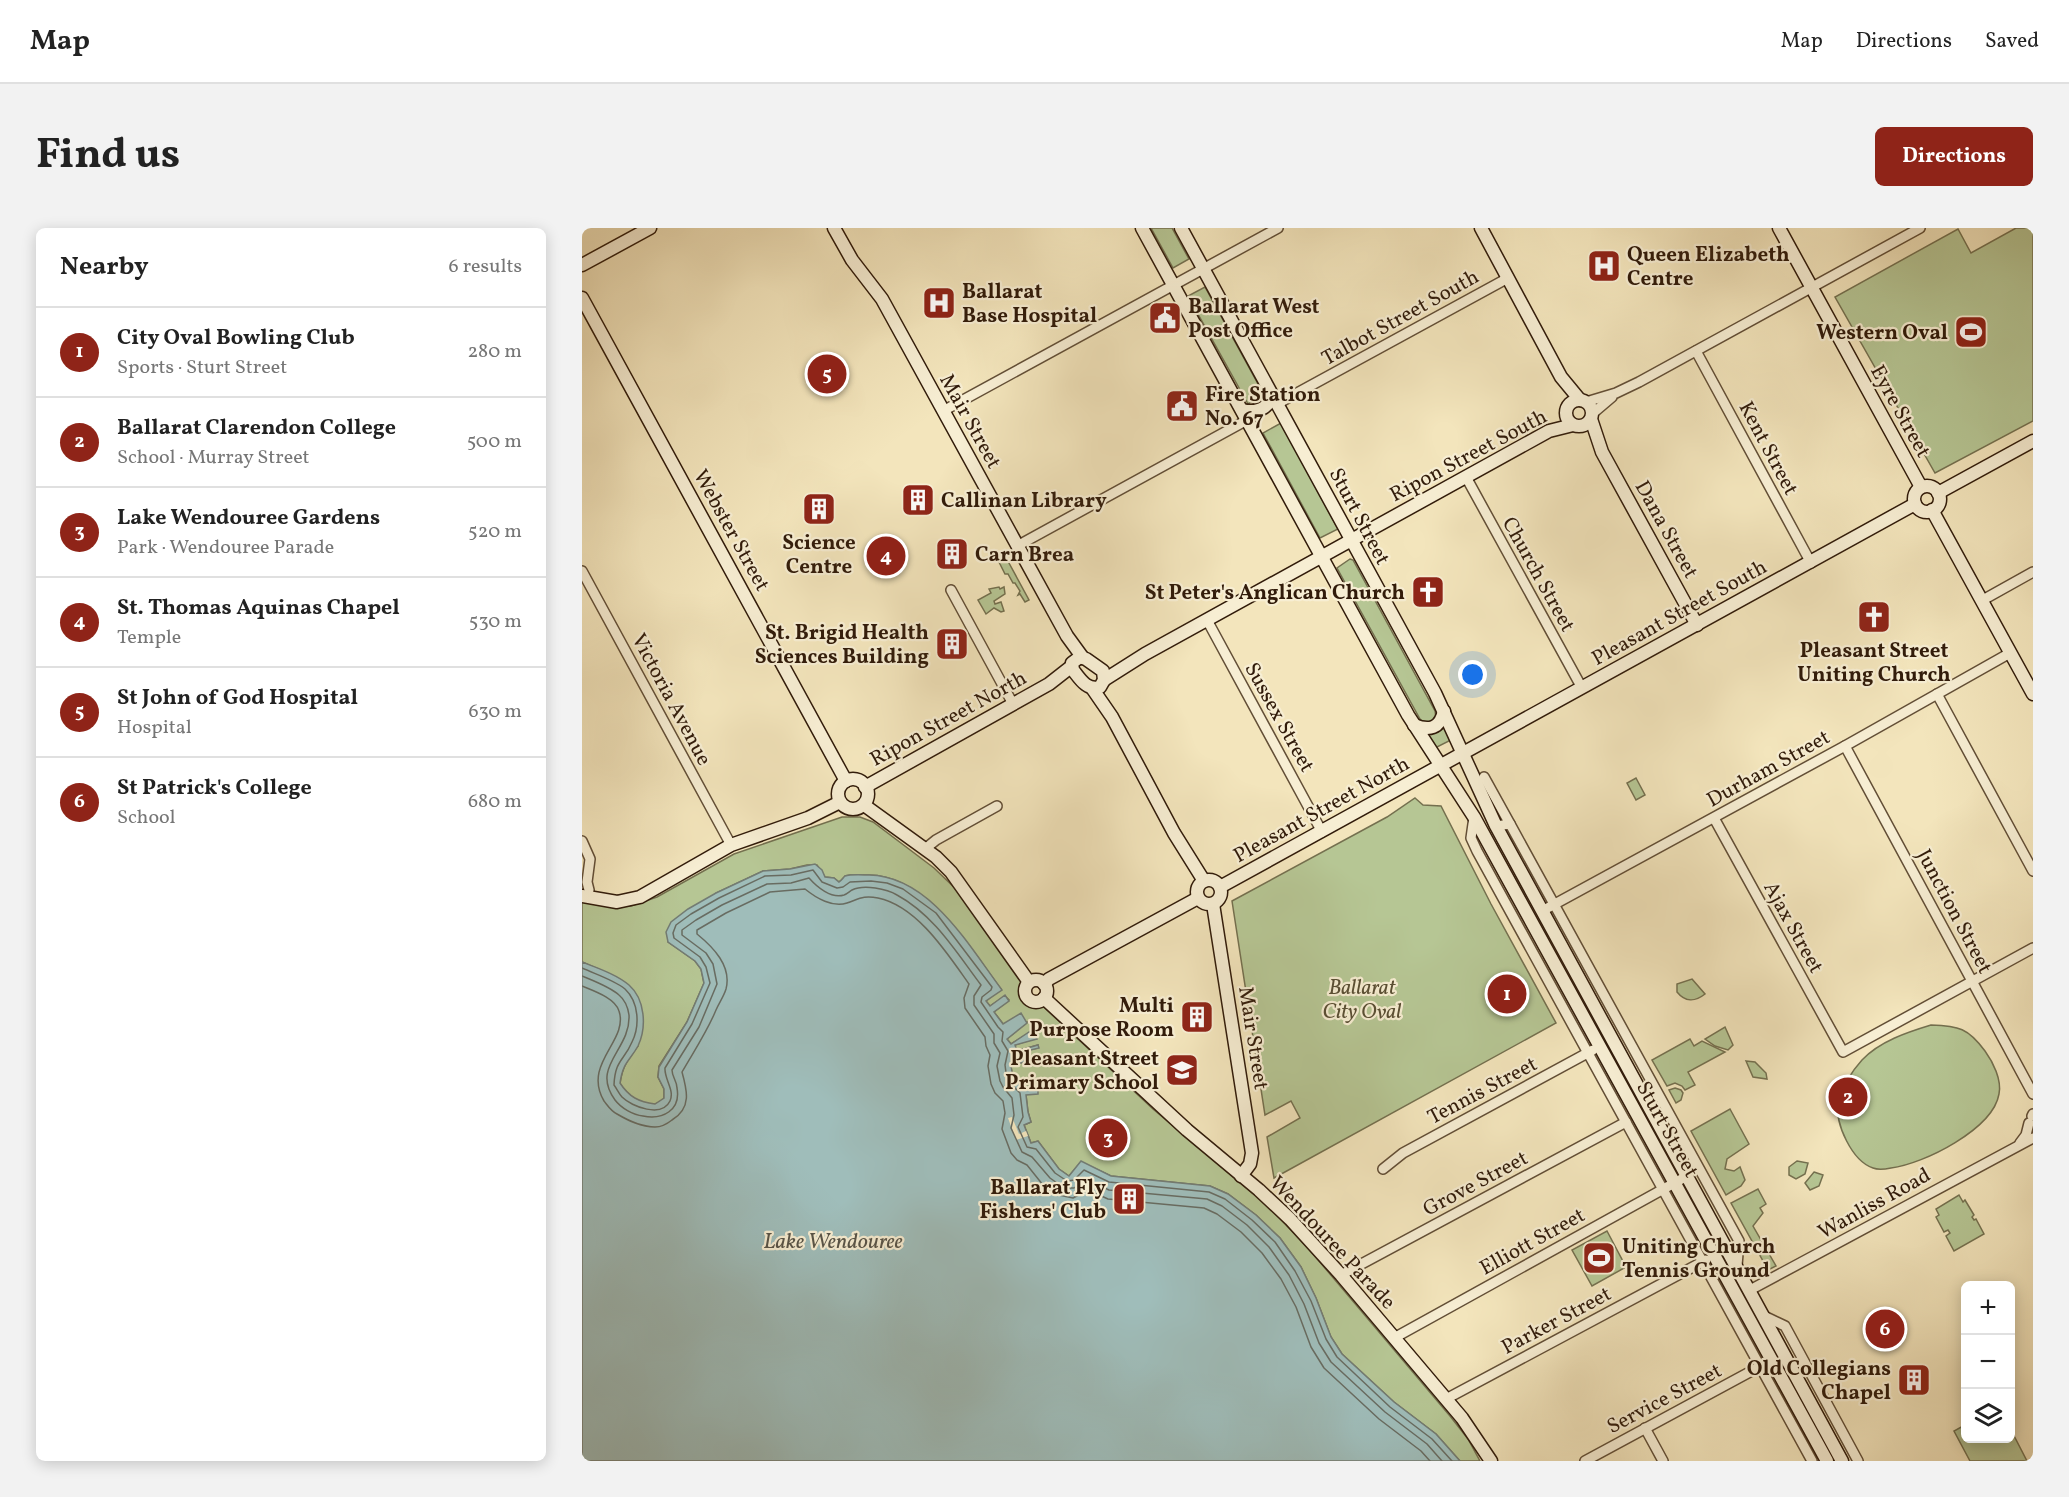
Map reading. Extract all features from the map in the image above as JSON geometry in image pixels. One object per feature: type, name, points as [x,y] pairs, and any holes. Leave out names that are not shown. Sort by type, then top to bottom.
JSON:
[{"type":"street","points":[[582,265],[650,228]]},
{"type":"street","name":"Mair Street","points":[[834,228],[852,260],[882,299],[1067,636],[1076,666]]},
{"type":"street","name":"Sturt Street","points":[[1142,228],[1414,725],[1474,817],[1827,1461]]},
{"type":"street","name":"Sturt Street","points":[[1181,228],[1444,711],[1496,826],[1842,1461]]},
{"type":"street","points":[[943,411],[1278,228]]},
{"type":"street","points":[[1481,228],[1575,405]]},
{"type":"street","name":"Eyre Street","points":[[1779,228],[1921,487]]},
{"type":"street","name":"Ripon Street South","points":[[1575,405],[1616,393],[1920,228]]},
{"type":"street","name":"Talbot Street South","points":[[1278,404],[1508,278]]},
{"type":"street","name":"Webster Street","points":[[582,298],[846,781]]},
{"type":"street","name":"Kent Street","points":[[1696,351],[1811,563]]},
{"type":"street","name":"Ripon Street South","points":[[1322,557],[1549,431],[1584,421],[1616,393]]},
{"type":"street","points":[[1247,420],[1262,417],[1278,404]]},
{"type":"street","points":[[1017,546],[1247,420],[1258,411],[1278,404]]},
{"type":"street","points":[[1575,405],[1591,407],[1584,421],[1568,420],[1575,405]]},
{"type":"street","points":[[1549,431],[1575,405]]},
{"type":"street","name":"Dana Street","points":[[1584,421],[1697,625]]},
{"type":"street","points":[[1938,493],[2033,441]]},
{"type":"street","name":"Church Street","points":[[1466,477],[1582,688]]},
{"type":"street","points":[[1931,486],[1938,493],[1939,503],[1932,510],[1923,511],[1915,504],[1915,495],[1921,487],[1931,486]]},
{"type":"street","name":"Pleasant Street South","points":[[1441,766],[1915,504]]},
{"type":"street","points":[[1932,510],[2033,694]]},
{"type":"street","points":[[1144,654],[1100,668],[1076,666],[1084,684],[1100,684],[1144,654],[1322,557]]},
{"type":"street","name":"Victoria Avenue","points":[[582,571],[731,845]]},
{"type":"street","points":[[1981,601],[2033,572]]},
{"type":"street","points":[[951,590],[1013,704]]},
{"type":"street","name":"Sussex Street","points":[[1207,620],[1322,832]]},
{"type":"street","name":"Durham Street","points":[[1542,911],[2010,653]]},
{"type":"street","name":"Ripon Street North","points":[[865,787],[1049,684],[1076,666]]},
{"type":"street","points":[[1100,668],[1104,675],[1100,684],[1112,717],[1174,833],[1204,881]]},
{"type":"street","points":[[1937,694],[2033,871]]},
{"type":"street","points":[[1414,725],[1424,729],[1434,728],[1442,720],[1444,711]]},
{"type":"street","name":"Junction Street","points":[[1845,746],[2033,1094]]},
{"type":"street","name":"Pleasant Street North","points":[[1220,887],[1441,766]]},
{"type":"street","name":"Sturt Street","points":[[1484,777],[1739,1241],[1737,1266]]},
{"type":"street","points":[[846,781],[859,781],[865,787],[867,795],[864,805],[852,809],[847,808],[838,797],[839,788],[846,781]]},
{"type":"street","points":[[584,845],[590,862],[584,893],[621,894],[656,886],[731,845],[808,818],[840,802]]},
{"type":"street","points":[[864,805],[945,865],[960,882],[1029,982]]},
{"type":"street","points":[[925,849],[934,841],[997,806]]},
{"type":"street","name":"Sturt Street","points":[[1474,817],[1471,838],[1477,851],[1812,1461]]},
{"type":"street","name":"Ajax Street","points":[[1714,818],[1843,1052],[1972,982]]},
{"type":"street","points":[[1496,826],[1510,824]]},
{"type":"street","points":[[582,878],[584,845]]},
{"type":"street","points":[[1212,880],[1220,887],[1220,897],[1214,904],[1205,904],[1198,898],[1198,888],[1204,881],[1212,880]]},
{"type":"street","points":[[1044,984],[1049,979],[1198,898]]},
{"type":"street","name":"Mair Street","points":[[1214,904],[1252,1153],[1250,1164],[1241,1176]]},
{"type":"street","points":[[1972,982],[2033,948]]},
{"type":"street","points":[[1037,980],[1044,984],[1047,991],[1044,998],[1038,1002],[1028,999],[1025,992],[1029,982],[1037,980]]},
{"type":"street","name":"Wendouree Parade","points":[[1044,998],[1186,1130],[1290,1220],[1341,1275],[1446,1399],[1477,1438],[1491,1461]]},
{"type":"street","name":"Tennis Street","points":[[1383,1169],[1403,1153],[1600,1046]]},
{"type":"street","points":[[2015,1146],[2025,1137],[2032,1120]]},
{"type":"street","name":"Grove Street","points":[[1341,1275],[1626,1122]]},
{"type":"street","name":"Wanliss Road","points":[[1750,1290],[2033,1138]]},
{"type":"street","name":"Elliott Street","points":[[1394,1338],[1687,1176]]},
{"type":"street","name":"Parker Street","points":[[1446,1399],[1715,1255]]},
{"type":"street","name":"Sturt Street","points":[[1764,1316],[1785,1326],[1858,1461]]},
{"type":"street","name":"Service Street","points":[[1585,1461],[1759,1367]]},
{"type":"street","points":[[1645,1428],[1663,1461]]},
{"type":"green space","points":[[1151,228],[1172,228],[1189,259],[1173,268]]},
{"type":"green space","points":[[2016,228],[2033,228],[2033,421],[1935,473],[1835,297],[1958,229],[1971,253]]},
{"type":"green space","points":[[1205,287],[1264,395],[1248,404],[1188,296]]},
{"type":"green space","points":[[1281,423],[1338,529],[1320,538],[1263,433]]},
{"type":"green space","points":[[1003,552],[1029,600],[1025,602],[1020,594],[1018,595],[1020,591],[1008,574],[1005,574],[996,556]]},
{"type":"green space","points":[[1350,559],[1353,560],[1435,711],[1436,718],[1431,723],[1420,719],[1337,568]]},
{"type":"green space","points":[[999,587],[1000,589],[1004,587],[1005,594],[994,601],[995,604],[1001,602],[1004,611],[1001,612],[994,608],[986,614],[978,600],[991,593],[989,589]]},
{"type":"green space","points":[[1443,723],[1451,740],[1435,748],[1425,732]]},
{"type":"green space","points":[[1636,778],[1645,795],[1636,800],[1627,783]]},
{"type":"green space","name":"Ballarat City Oval","points":[[1415,798],[1423,805],[1441,806],[1556,1023],[1274,1178],[1267,1137],[1300,1118],[1291,1101],[1265,1115],[1232,901],[1387,817]]},
{"type":"green space","points":[[842,817],[860,817],[873,822],[934,868],[960,893],[1033,997],[1153,1109],[1269,1207],[1308,1248],[1450,1416],[1468,1439],[1480,1461],[1460,1461],[1436,1434],[1394,1402],[1342,1354],[1331,1337],[1301,1267],[1280,1238],[1256,1215],[1228,1194],[1210,1186],[1111,1176],[1081,1162],[1069,1176],[1059,1169],[1038,1141],[1031,1143],[1024,1125],[1031,1122],[1026,1095],[1038,1086],[1021,1087],[1014,1080],[1010,1064],[1040,1057],[1015,1062],[1013,1054],[1038,1048],[1038,1045],[1016,1051],[1015,1045],[1036,1038],[1032,1031],[1011,1044],[1007,1039],[1027,1022],[1004,1025],[994,1012],[1009,1000],[1005,996],[990,1006],[986,1001],[1001,989],[961,935],[928,900],[910,887],[890,878],[850,875],[845,876],[839,882],[834,878],[825,877],[817,865],[807,865],[763,871],[716,893],[668,942],[695,961],[701,969],[704,983],[687,1022],[659,1066],[658,1077],[664,1089],[664,1099],[659,1103],[645,1104],[626,1092],[620,1084],[622,1073],[628,1059],[638,1046],[601,970],[582,962],[582,901],[600,905],[631,906],[657,897],[734,854]]},
{"type":"green space","points":[[1692,979],[1705,994],[1690,1000],[1683,998],[1677,992],[1677,984]]},
{"type":"green space","points":[[1931,1025],[1949,1026],[1962,1030],[1973,1037],[1985,1051],[1994,1066],[2000,1089],[1994,1107],[1971,1132],[1938,1152],[1905,1165],[1884,1169],[1873,1168],[1858,1158],[1846,1141],[1838,1112],[1842,1092],[1854,1069],[1869,1053],[1895,1038]]},
{"type":"green space","points":[[1725,1027],[1733,1045],[1728,1050],[1715,1046],[1705,1039]]},
{"type":"green space","points":[[1690,1039],[1694,1046],[1702,1041],[1725,1052],[1688,1072],[1695,1085],[1685,1090],[1675,1083],[1667,1086],[1652,1060]]},
{"type":"green space","points":[[1746,1061],[1755,1062],[1766,1073],[1767,1079],[1753,1077]]},
{"type":"green space","points":[[1675,1088],[1683,1093],[1681,1100],[1676,1103],[1669,1090]]},
{"type":"green space","points":[[1730,1109],[1749,1144],[1727,1159],[1725,1169],[1734,1171],[1740,1167],[1745,1180],[1741,1186],[1726,1195],[1691,1131]]},
{"type":"green space","points":[[1797,1161],[1808,1163],[1805,1174],[1796,1179],[1789,1175],[1789,1167]]},
{"type":"green space","points":[[1814,1172],[1823,1175],[1819,1186],[1810,1190],[1805,1183]]},
{"type":"green space","points":[[1758,1189],[1766,1204],[1760,1208],[1763,1213],[1753,1226],[1776,1266],[1768,1270],[1731,1203]]},
{"type":"green space","points":[[1959,1195],[1963,1202],[1965,1200],[1974,1215],[1972,1217],[1976,1219],[1984,1234],[1954,1251],[1946,1236],[1950,1233],[1948,1230],[1944,1232],[1936,1217],[1939,1215],[1936,1209]]},
{"type":"green space","name":"Uniting Church Tennis Ground","points":[[1607,1231],[1626,1267],[1592,1286],[1572,1250]]},
{"type":"green space","points":[[1961,1427],[1961,1443],[2015,1443],[2015,1438],[2027,1461],[1970,1461],[1954,1431]]},
{"type":"water","name":"Lake Wendouree","points":[[815,864],[822,870],[825,877],[834,878],[839,882],[848,875],[869,875],[891,878],[911,887],[946,916],[962,935],[1002,990],[986,1001],[990,1006],[1005,995],[1009,1001],[994,1012],[1003,1024],[1021,1013],[1027,1023],[1007,1039],[1011,1044],[1032,1030],[1037,1039],[1015,1045],[1017,1051],[1038,1045],[1039,1048],[1014,1054],[1015,1061],[1040,1057],[1041,1059],[1011,1065],[1013,1080],[1021,1079],[1021,1087],[1038,1086],[1038,1094],[1026,1095],[1031,1122],[1024,1125],[1031,1143],[1038,1141],[1059,1169],[1069,1176],[1081,1161],[1111,1176],[1210,1186],[1228,1194],[1256,1215],[1280,1238],[1301,1267],[1331,1337],[1342,1354],[1394,1402],[1436,1434],[1460,1461],[582,1461],[582,962],[624,981],[638,998],[643,1014],[643,1030],[638,1046],[625,1066],[620,1083],[635,1098],[655,1104],[664,1098],[664,1089],[658,1077],[659,1067],[687,1022],[704,983],[701,969],[695,961],[668,942],[666,932],[671,922],[716,893],[763,871]]},
{"type":"pier","points":[[1012,1117],[1019,1134],[1026,1131],[1028,1136],[1016,1140],[1008,1118]]},
{"type":"place","name":"Queen Elizabeth Centre","points":[[1604,266]]},
{"type":"place","name":"Ballarat Base Hospital","points":[[939,303]]},
{"type":"place","name":"Ballarat West Post Office","points":[[1165,318]]},
{"type":"place","name":"Western Oval","points":[[1971,332]]},
{"type":"place","name":"St John of God Hospital","points":[[827,374]]},
{"type":"place","name":"Fire Station No. 67","points":[[1182,406]]},
{"type":"place","name":"Callinan Library","points":[[918,500]]},
{"type":"place","name":"Science Centre","points":[[819,509]]},
{"type":"place","name":"Carn Brea","points":[[952,554]]},
{"type":"place","name":"St. Thomas Aquinas Chapel","points":[[886,556]]},
{"type":"place","name":"St Peter's Anglican Church","points":[[1428,592]]},
{"type":"place","name":"Pleasant Street Uniting Church","points":[[1874,617]]},
{"type":"place","name":"St. Brigid Health Sciences Building","points":[[952,644]]},
{"type":"place","name":"City Oval Bowling Club","points":[[1507,994]]},
{"type":"place","name":"Multi Purpose Room","points":[[1197,1017]]},
{"type":"place","name":"Pleasant Street Primary School","points":[[1182,1070]]},
{"type":"place","name":"Ballarat Clarendon College","points":[[1848,1097]]},
{"type":"place","name":"Lake Wendouree Gardens","points":[[1108,1138]]},
{"type":"place","name":"Ballarat Fly Fishers' Club","points":[[1129,1199]]},
{"type":"place","name":"Uniting Church Tennis Ground","points":[[1599,1258]]},
{"type":"place","name":"St Patrick's College","points":[[1885,1329]]},
{"type":"place","name":"Old Collegians Chapel","points":[[1914,1380]]}]
